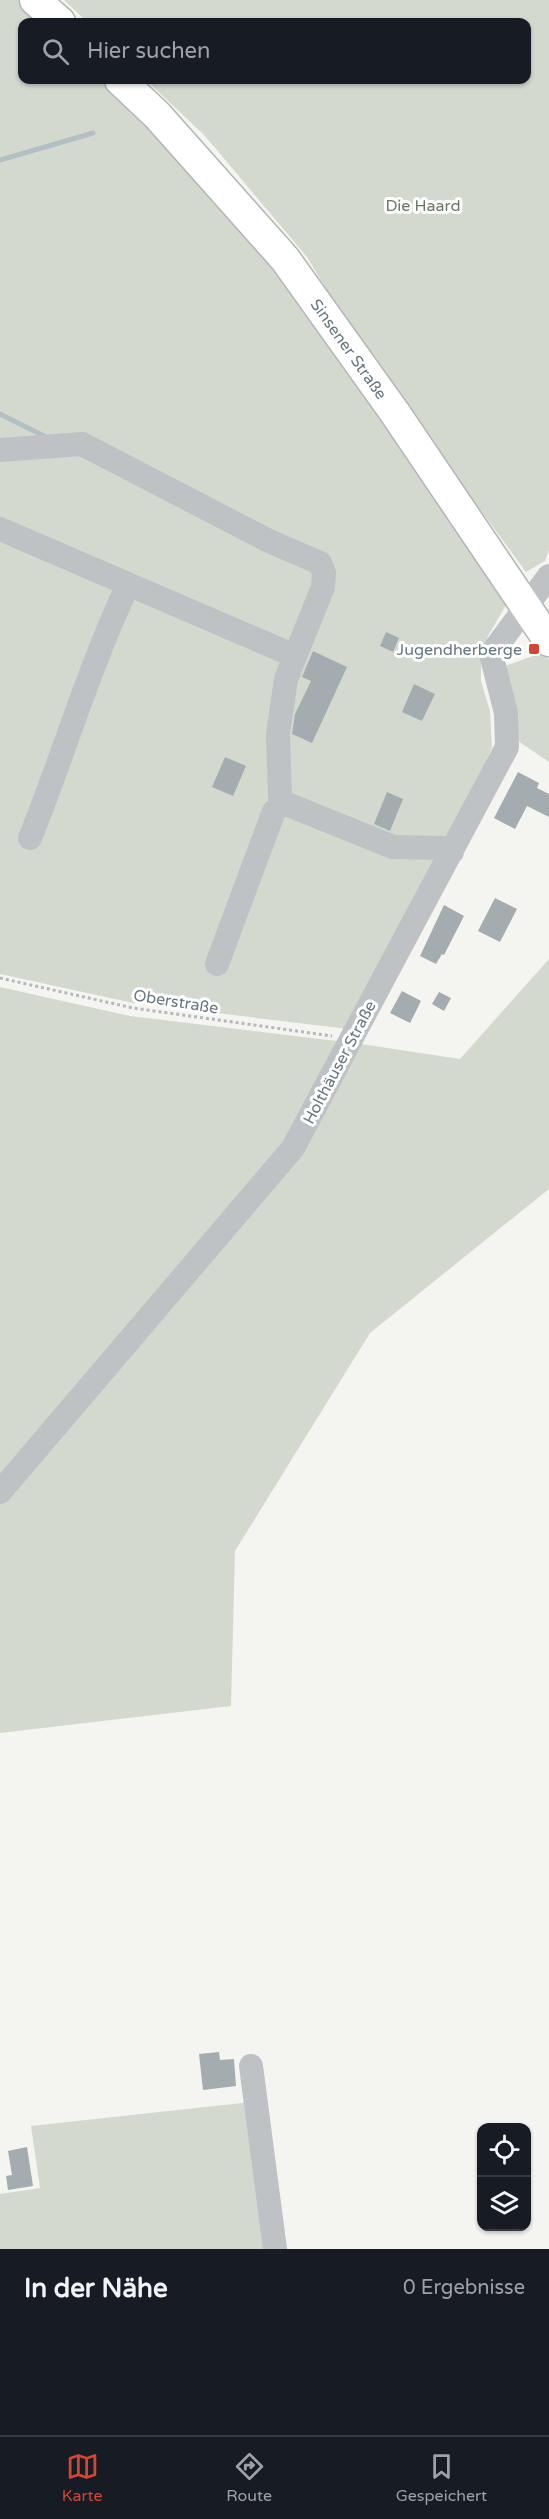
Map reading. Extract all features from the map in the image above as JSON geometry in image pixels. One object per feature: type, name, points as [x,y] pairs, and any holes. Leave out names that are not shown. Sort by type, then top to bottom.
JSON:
[{"type":"main road","points":[[35,0],[55,18]]},
{"type":"main road","name":"Sinsener Straße","points":[[124,84],[157,115],[285,259],[395,413],[549,641]]},
{"type":"street","points":[[0,450],[82,444],[269,541],[320,563],[324,573],[323,587],[286,679],[278,734],[280,797],[284,803],[393,847],[443,848],[452,852]]},
{"type":"street","points":[[0,528],[295,657]]},
{"type":"street","name":"Holthäuser Straße","points":[[0,1492],[293,1148],[507,747],[506,713],[491,654],[549,576]]},
{"type":"street","points":[[30,838],[55,776],[105,634],[128,585]]},
{"type":"street","points":[[217,964],[274,811],[284,803]]},
{"type":"street","points":[[251,2066],[275,2249]]},
{"type":"path","name":"Oberstraße","points":[[0,978],[133,1008],[351,1038]]},
{"type":"green space","points":[[0,0],[18,0],[39,18],[18,18],[18,84],[114,84],[279,270],[510,598],[488,636],[481,658],[481,681],[490,711],[492,748],[448,846],[348,1029],[133,1003],[0,974]]},
{"type":"green space","name":"Die Haard","points":[[64,0],[549,0],[549,550],[545,561],[526,572],[357,341],[307,257],[205,136],[150,84],[531,84],[531,18],[83,18]]},
{"type":"green space","points":[[544,652],[549,660],[549,762],[518,741],[505,666]]},
{"type":"green space","points":[[549,959],[549,1189],[370,1333],[235,1551],[231,1706],[0,1733],[0,987],[130,1016],[361,1044],[460,1059]]},
{"type":"green space","points":[[251,2102],[270,2249],[0,2249],[0,2194],[40,2188],[31,2126]]},
{"type":"building","points":[[386,632],[399,638],[393,652],[380,646]]},
{"type":"building","points":[[313,651],[347,667],[312,743],[292,734],[295,714],[311,681],[302,677]]},
{"type":"building","points":[[414,684],[435,694],[422,721],[402,712]]},
{"type":"building","points":[[225,757],[246,766],[233,796],[212,787]]},
{"type":"building","points":[[518,772],[539,783],[537,788],[549,794],[549,817],[527,806],[515,829],[494,818]]},
{"type":"building","points":[[387,792],[403,799],[390,831],[374,824]]},
{"type":"building","points":[[495,898],[517,909],[500,942],[478,931]]},
{"type":"building","points":[[444,905],[464,916],[444,955],[442,954],[436,964],[420,956]]},
{"type":"building","points":[[402,991],[421,1001],[410,1023],[390,1013]]},
{"type":"building","points":[[439,992],[451,998],[444,1011],[432,1004]]},
{"type":"building","points":[[219,2052],[220,2060],[234,2059],[236,2086],[203,2090],[199,2054]]},
{"type":"building","points":[[27,2147],[33,2186],[8,2190],[6,2176],[12,2175],[8,2151]]},
{"type":"waterway","points":[[0,160],[93,133]]},
{"type":"waterway","points":[[0,414],[44,436]]},
{"type":"place","name":"Jugendherberge","points":[[534,649]]}]
